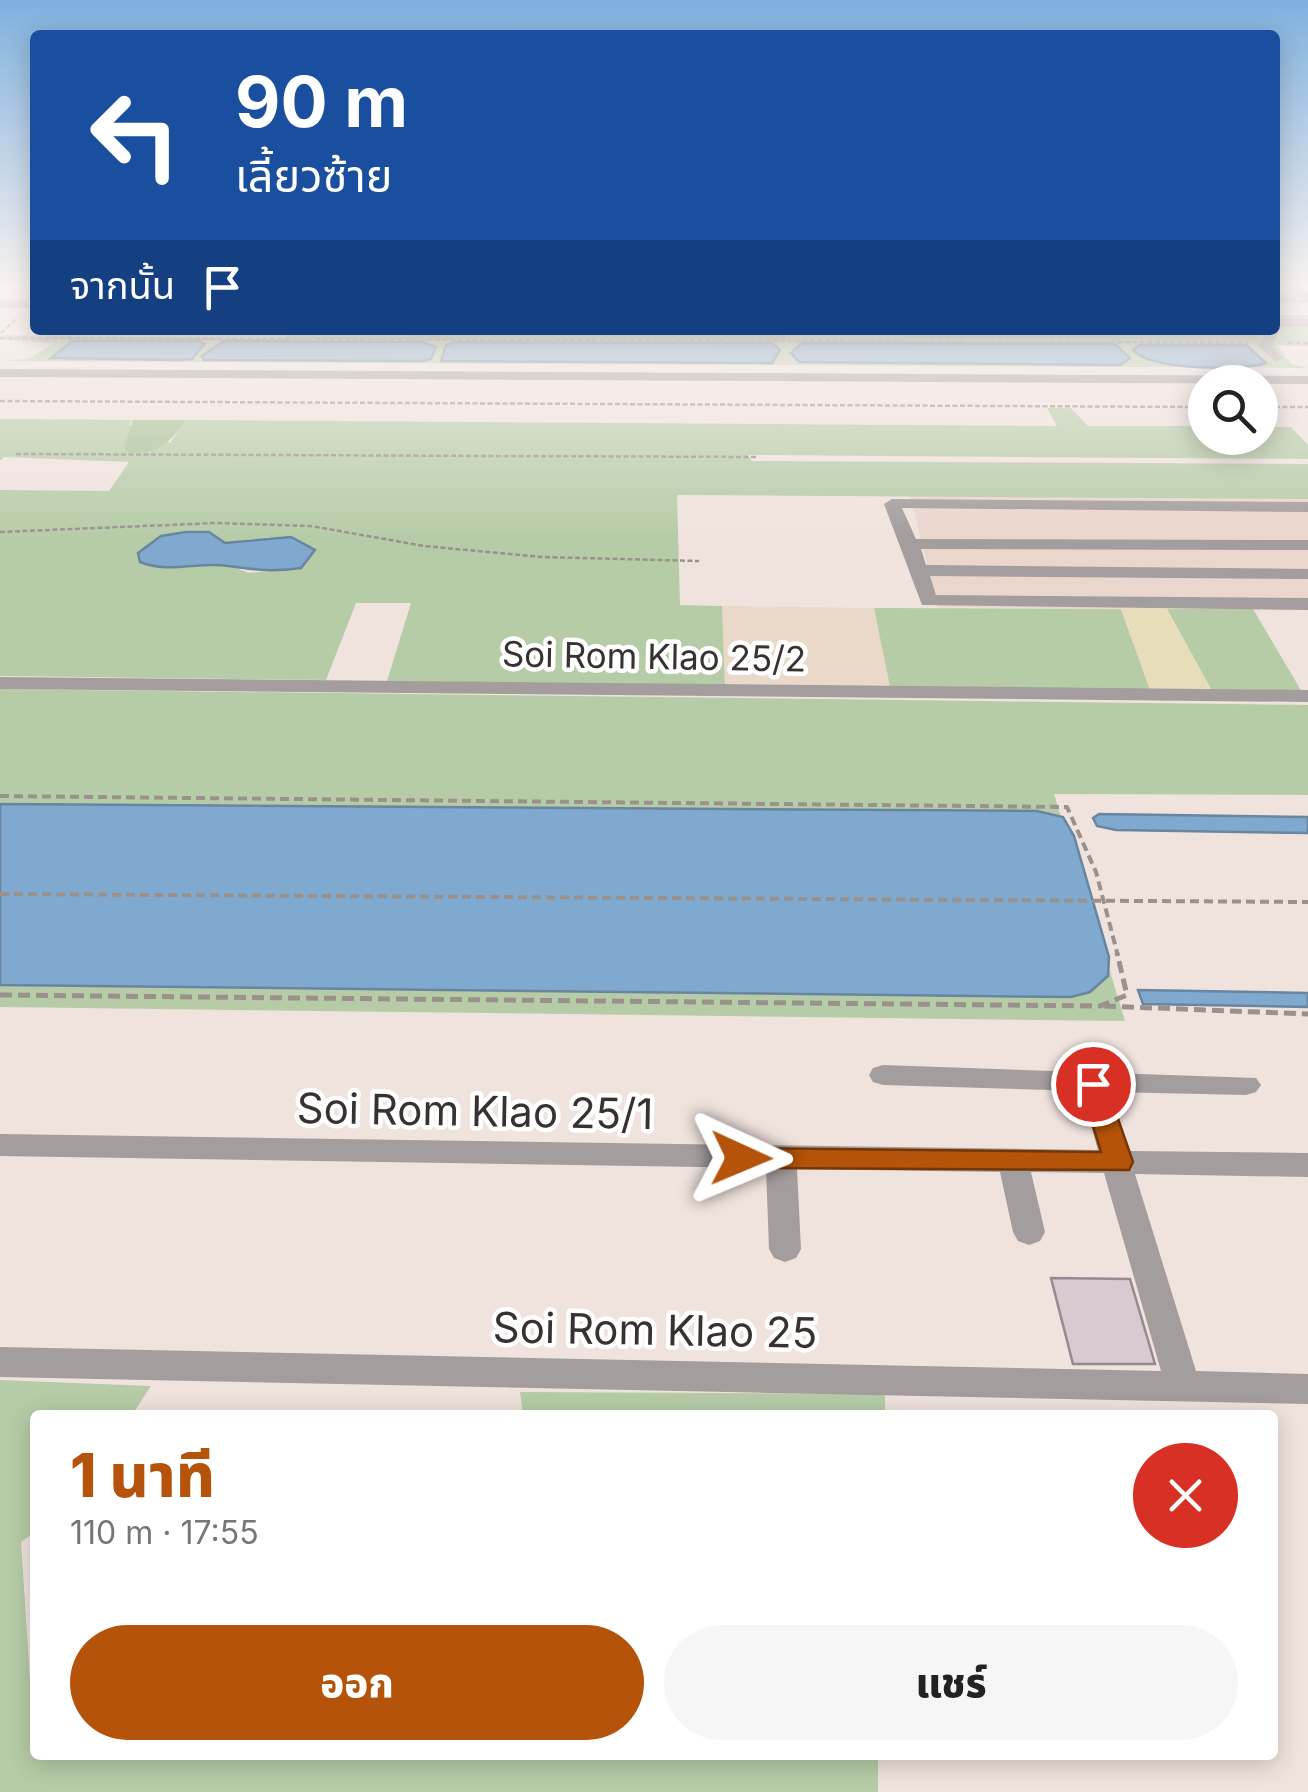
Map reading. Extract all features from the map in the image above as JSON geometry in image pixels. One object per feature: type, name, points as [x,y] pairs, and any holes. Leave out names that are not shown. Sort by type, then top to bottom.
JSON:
[{"type":"street","points":[[0,374],[1308,380]]},
{"type":"street","points":[[1308,508],[899,504],[929,600],[1308,604]]},
{"type":"street","points":[[910,544],[1308,545]]},
{"type":"street","points":[[919,570],[1308,574]]},
{"type":"street","name":"Soi Rom Klao 25/2","points":[[0,683],[1308,696]]},
{"type":"street","points":[[883,1075],[1246,1086]]},
{"type":"street","points":[[1093,1084],[1183,1386]]},
{"type":"street","name":"Soi Rom Klao 25/1","points":[[0,1145],[1308,1165]]},
{"type":"street","points":[[780,1158],[785,1249]]},
{"type":"street","points":[[1013,1163],[1029,1232]]},
{"type":"street","name":"Soi Rom Klao 25","points":[[0,1362],[1308,1389]]},
{"type":"path","points":[[0,402],[1188,407]]},
{"type":"path","points":[[1278,407],[1308,407]]},
{"type":"path","points":[[16,454],[757,457]]},
{"type":"path","points":[[0,532],[216,523],[311,526],[424,546],[542,557],[700,561]]},
{"type":"path","points":[[0,796],[1067,806],[1102,901],[1127,994],[1100,1006]]},
{"type":"path","points":[[0,894],[1308,902]]},
{"type":"path","points":[[0,996],[1100,1006],[1138,1011],[1308,1014]]},
{"type":"shaded area","points":[[910,496],[1308,499],[1308,610],[938,607]]},
{"type":"shaded area","points":[[722,606],[874,608],[890,687],[725,686]]},
{"type":"green space","points":[[1047,408],[1071,408],[1088,426],[1188,426],[1188,455],[1278,455],[1278,427],[1291,427],[1308,445],[1308,459],[748,455],[752,461],[1308,464],[1308,499],[677,495],[680,605],[722,606],[725,686],[387,681],[411,603],[356,603],[326,680],[0,676],[0,490],[109,491],[129,462],[4,457],[0,461],[0,419],[133,420],[129,425],[170,443],[186,420],[1057,426]],"holes":[[[209,532],[225,543],[270,537],[301,568],[249,573],[227,565],[171,568]]]},
{"type":"green space","points":[[133,420],[186,420],[174,436],[154,450],[126,452],[124,447]]},
{"type":"green space","points":[[874,608],[1121,609],[1150,690],[890,687]]},
{"type":"green space","points":[[1167,609],[1253,609],[1302,692],[1212,691]]},
{"type":"green space","points":[[0,689],[1308,705],[1308,795],[1054,794],[1061,817],[1037,811],[0,804]]},
{"type":"green space","points":[[1109,968],[1125,1021],[0,1007],[0,985],[1071,997],[1108,976]]},
{"type":"green space","points":[[0,1380],[151,1386],[135,1410],[30,1410],[30,1536],[21,1542],[30,1679],[30,1760],[878,1760],[878,1792],[0,1792]]},
{"type":"green space","points":[[520,1392],[885,1394],[885,1410],[522,1410]]},
{"type":"sand","points":[[1121,609],[1167,609],[1212,691],[1150,690]]},
{"type":"water","points":[[209,532],[225,543],[291,537],[315,550],[301,568],[281,570],[218,565],[162,567],[140,562],[138,553],[161,536]]},
{"type":"water","points":[[0,804],[1037,811],[1063,817],[1074,836],[1109,957],[1108,976],[1090,992],[1071,997],[0,985]]},
{"type":"water","points":[[1099,814],[1308,817],[1308,833],[1116,830],[1097,826],[1093,818]]},
{"type":"water","points":[[1138,990],[1308,993],[1308,1007],[1143,1004]]},
{"type":"building","points":[[1051,1278],[1130,1279],[1155,1364],[1073,1364]]},
{"type":"route","points":[[741,1158],[1119,1162],[1093,1084]]}]
